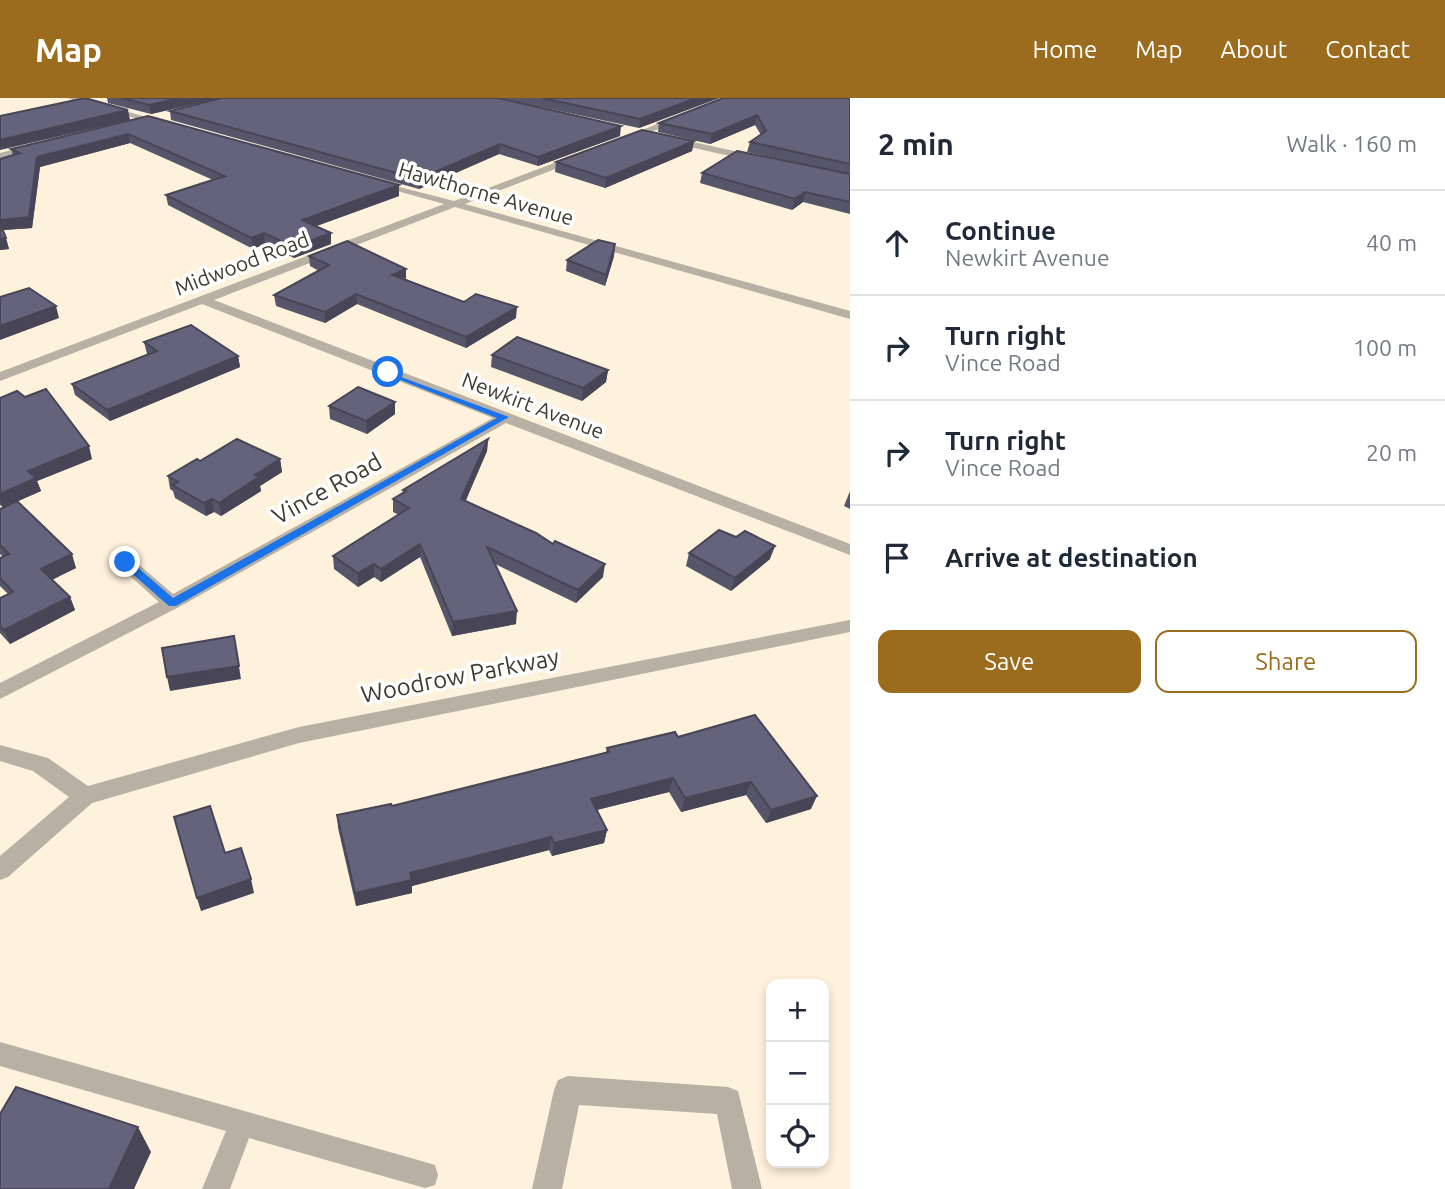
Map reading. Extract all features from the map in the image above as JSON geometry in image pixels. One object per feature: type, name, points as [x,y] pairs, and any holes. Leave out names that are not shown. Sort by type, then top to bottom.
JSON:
[{"type":"street","points":[[71,98],[177,127]]},
{"type":"street","points":[[613,144],[698,111]]},
{"type":"street","points":[[125,126],[177,113]]},
{"type":"street","points":[[616,129],[771,163]]},
{"type":"street","points":[[0,156],[50,144]]},
{"type":"street","name":"Midwood Road","points":[[0,377],[587,153]]},
{"type":"street","name":"Hawthorne Avenue","points":[[360,178],[850,315]]},
{"type":"street","name":"Newkirt Avenue","points":[[202,300],[850,550]]},
{"type":"street","name":"Vince Road","points":[[0,692],[172,603],[505,417]]},
{"type":"street","points":[[125,562],[172,603]]},
{"type":"street","name":"Woodrow Parkway","points":[[0,870],[85,796],[299,735],[850,626]]},
{"type":"street","points":[[0,753],[40,764],[85,796]]},
{"type":"street","points":[[547,1189],[568,1090],[728,1101],[747,1189]]},
{"type":"lane","points":[[0,1054],[425,1174]]},
{"type":"lane","points":[[216,1189],[242,1123]]},
{"type":"building","points":[[85,98],[128,110],[0,140],[0,116]]},
{"type":"building","points":[[122,98],[181,98],[149,105]]},
{"type":"building","points":[[222,98],[498,98],[621,126],[538,157],[500,144],[418,179],[170,111]]},
{"type":"building","points":[[542,98],[696,98],[640,119]]},
{"type":"building","points":[[723,98],[850,98],[850,164],[750,142],[766,131],[757,115],[712,134],[659,123]]},
{"type":"building","points":[[148,116],[399,185],[302,220],[331,233],[293,247],[264,233],[251,238],[166,195],[225,176],[128,134],[37,157],[29,217],[0,220],[0,159],[20,153],[11,149]]},
{"type":"building","points":[[642,130],[694,141],[606,178],[556,162]]},
{"type":"building","points":[[737,151],[850,174],[850,202],[805,192],[795,199],[702,173]]},
{"type":"building","points":[[0,223],[6,238],[0,239]]},
{"type":"building","points":[[598,240],[615,244],[606,275],[567,260]]},
{"type":"building","points":[[347,241],[406,269],[392,275],[464,302],[476,294],[517,307],[466,337],[356,294],[325,312],[274,295],[329,265],[309,256]]},
{"type":"building","points":[[29,288],[56,306],[0,326],[0,297]]},
{"type":"building","points":[[191,325],[238,356],[107,410],[72,384],[157,351],[144,342]]},
{"type":"building","points":[[517,337],[608,370],[583,388],[492,355]]},
{"type":"building","points":[[358,387],[395,402],[366,421],[329,406]]},
{"type":"building","points":[[46,389],[89,446],[28,471],[36,478],[0,494],[0,398],[17,391],[25,397]]},
{"type":"building","points":[[237,439],[280,459],[255,475],[259,477],[219,503],[212,499],[204,503],[172,485],[178,482],[168,476]]},
{"type":"building","points":[[488,439],[461,499],[536,533],[553,544],[555,541],[605,564],[578,590],[487,547],[517,611],[453,622],[420,544],[381,569],[374,564],[358,573],[333,556],[409,508],[393,499],[406,491],[403,490]]},
{"type":"building","points":[[17,501],[72,554],[41,569],[70,597],[4,630],[0,626],[0,598],[13,592],[0,578],[0,558],[9,554],[0,545],[0,509]]},
{"type":"building","points":[[719,530],[736,537],[745,531],[775,546],[735,578],[689,553]]},
{"type":"building","points":[[234,636],[239,666],[167,677],[162,648]]},
{"type":"building","points":[[755,715],[817,796],[771,810],[751,782],[685,798],[673,778],[591,799],[607,830],[554,843],[551,837],[410,873],[412,880],[355,893],[337,815],[391,804],[392,806],[609,752],[607,748],[675,732],[678,737]]},
{"type":"building","points":[[210,806],[225,853],[241,848],[251,879],[197,898],[174,817]]},
{"type":"building","points":[[16,1087],[138,1127],[109,1189],[0,1189],[0,1114]]},
{"type":"route","points":[[125,562],[172,603],[505,417],[388,372]]}]
